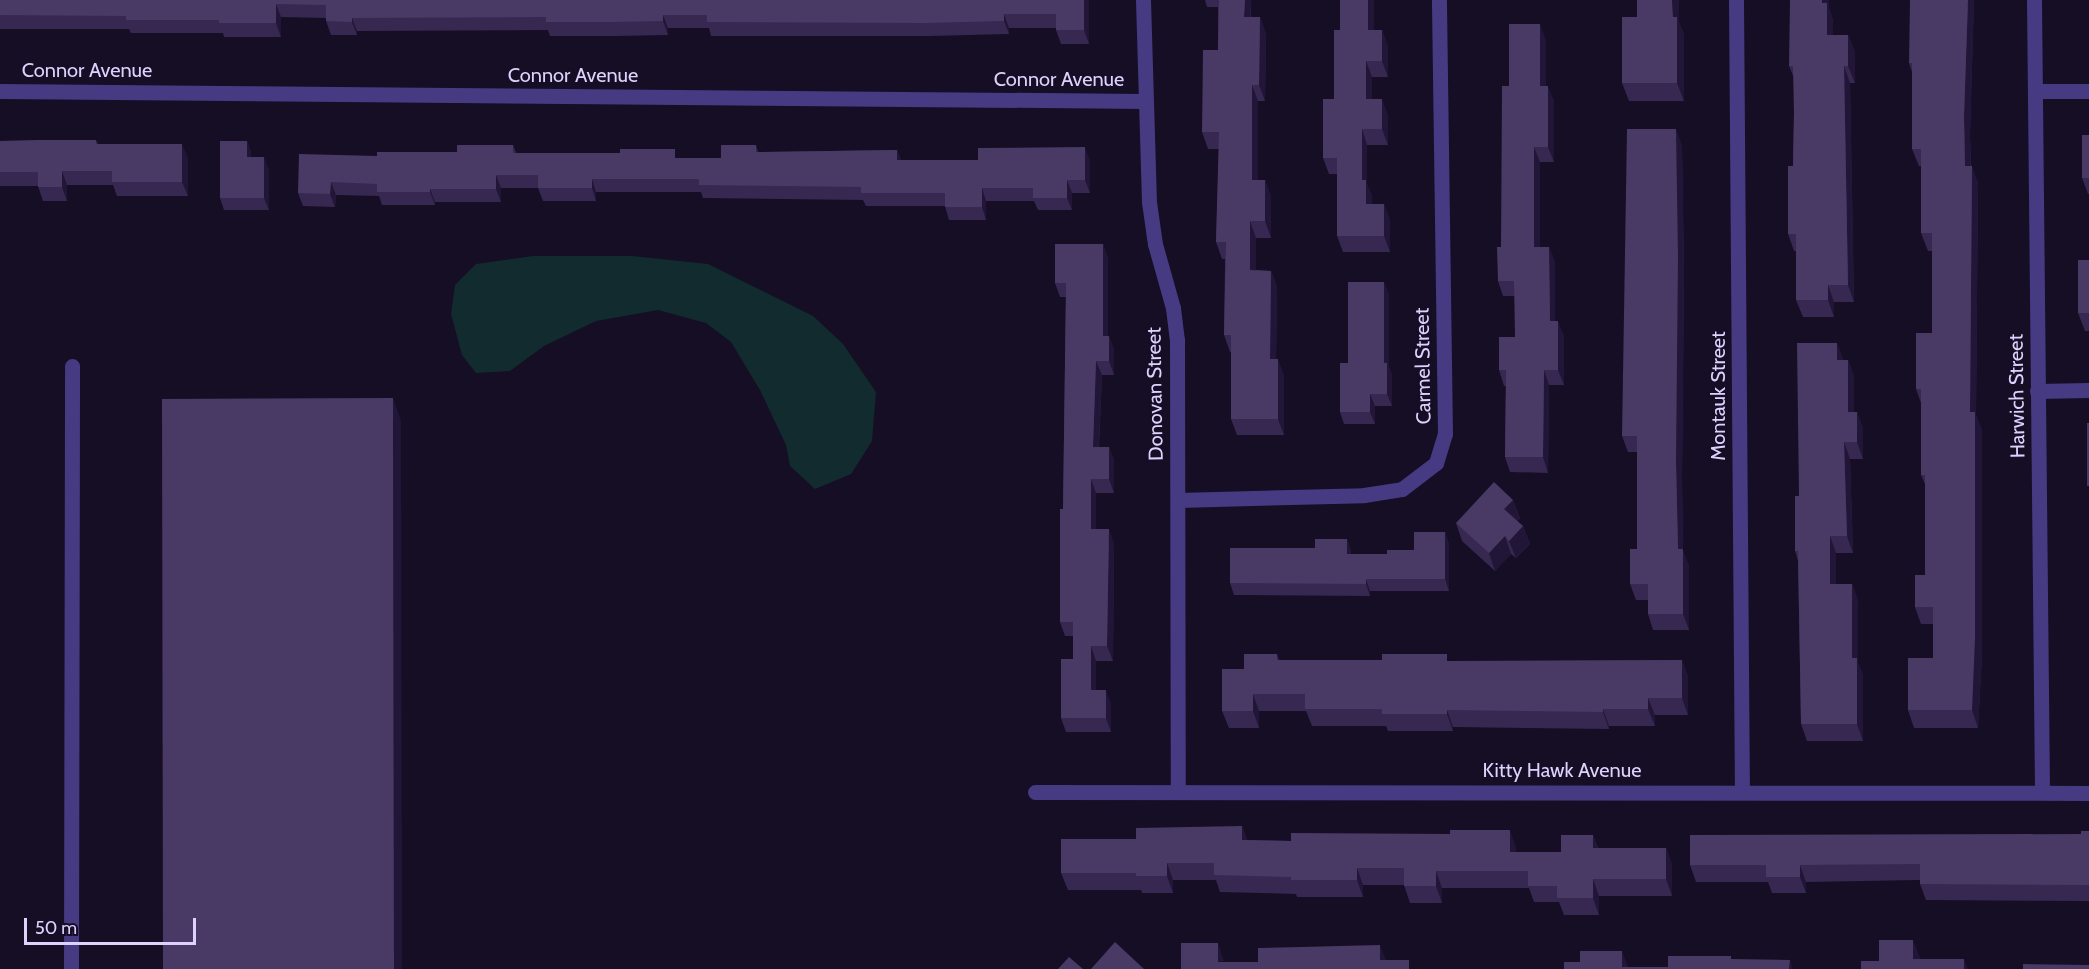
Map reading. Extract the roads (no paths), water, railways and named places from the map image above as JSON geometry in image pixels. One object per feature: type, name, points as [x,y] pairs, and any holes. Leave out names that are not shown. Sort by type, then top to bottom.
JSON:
[{"type":"street","name":"Donovan Street","points":[[1143,0],[1149,202],[1155,244],[1173,308],[1177,340],[1178,791]]},
{"type":"street","name":"Carmel Street","points":[[1178,500],[1364,495],[1402,489],[1436,463],[1445,434],[1439,0]]},
{"type":"street","name":"Montauk Street","points":[[1736,0],[1742,791]]},
{"type":"street","name":"Harwich Street","points":[[2034,0],[2042,792]]},
{"type":"street","name":"Connor Avenue","points":[[0,91],[1145,101]]},
{"type":"street","points":[[2035,91],[2089,91]]},
{"type":"street","points":[[71,969],[72,366]]},
{"type":"street","points":[[2037,391],[2089,390]]},
{"type":"street","name":"Kitty Hawk Avenue","points":[[1035,792],[2089,793]]}]
